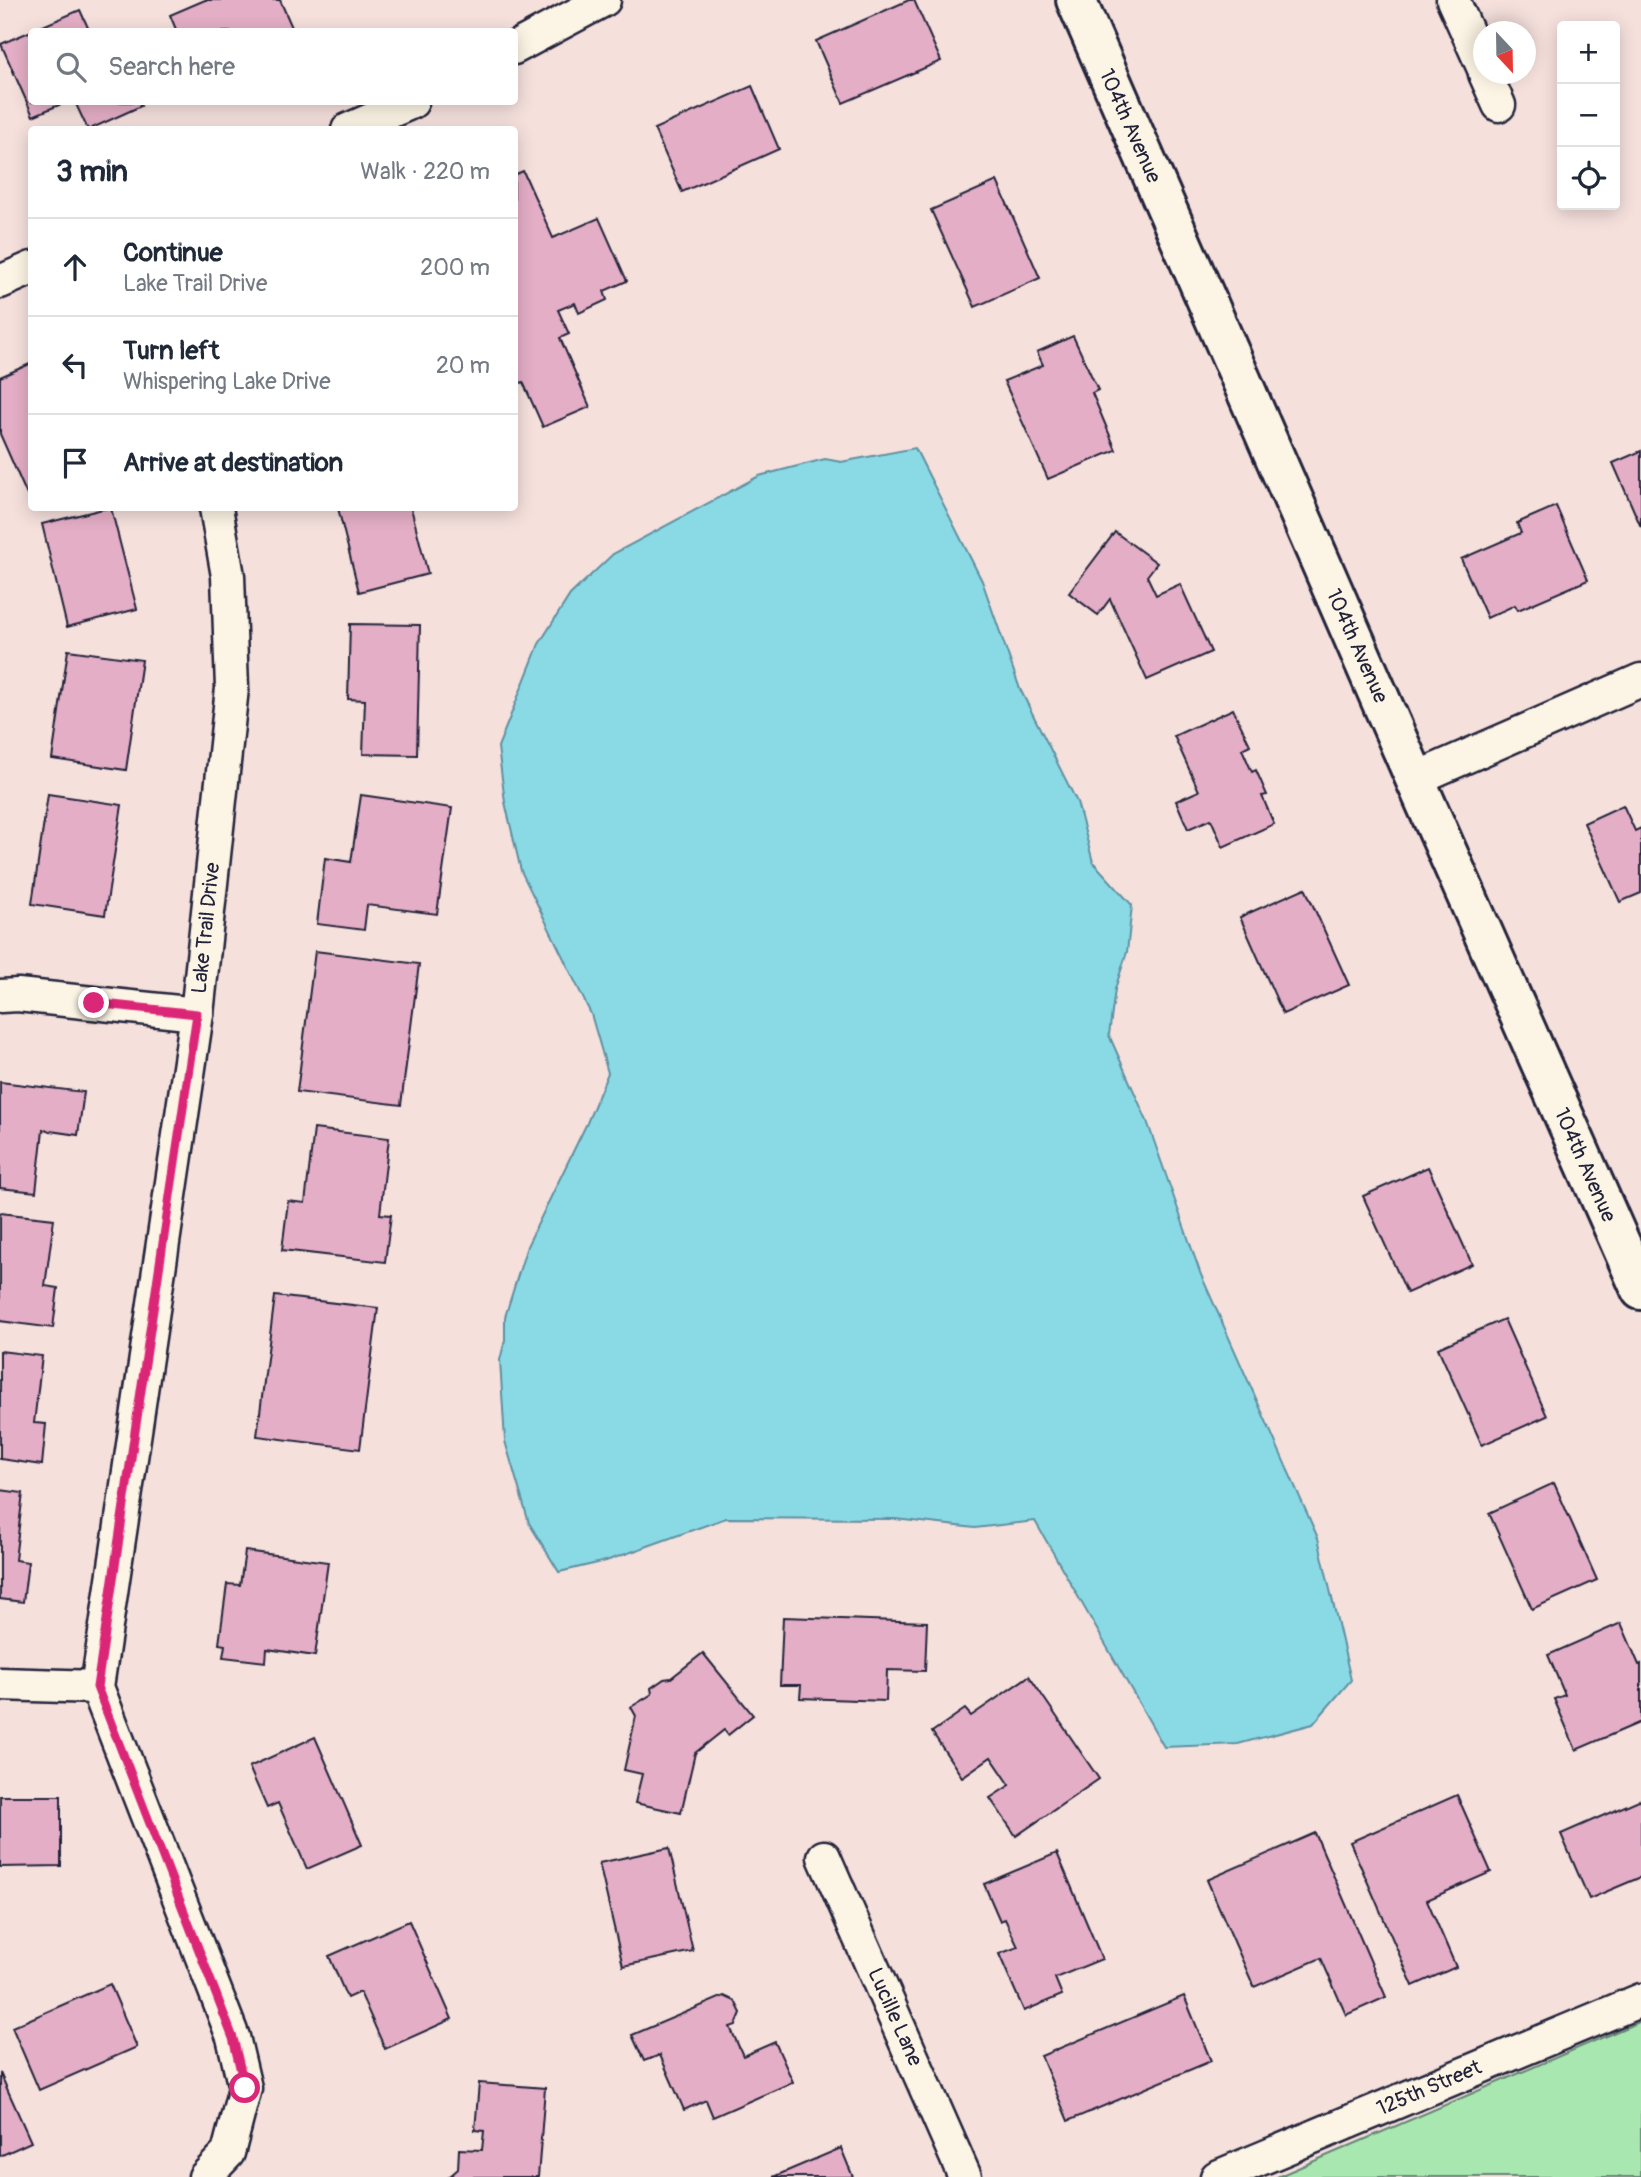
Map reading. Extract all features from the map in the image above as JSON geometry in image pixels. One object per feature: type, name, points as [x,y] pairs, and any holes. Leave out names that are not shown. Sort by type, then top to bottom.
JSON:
[{"type":"street","points":[[518,46],[604,0]]},
{"type":"street","name":"104th Avenue","points":[[1076,0],[1641,1290]]},
{"type":"street","points":[[1453,0],[1473,46]]},
{"type":"street","points":[[1490,84],[1499,106]]},
{"type":"street","points":[[357,126],[405,105]]},
{"type":"street","points":[[0,282],[28,270]]},
{"type":"street","name":"Lake Trail Drive","points":[[205,2177],[228,2154],[245,2088],[233,2038],[97,1687],[197,1014],[232,688],[228,576],[217,511]]},
{"type":"street","points":[[1415,779],[1641,680]]},
{"type":"street","points":[[0,996],[18,995],[197,1014]]},
{"type":"street","points":[[0,1684],[97,1687]]},
{"type":"street","name":"Lucille Lane","points":[[824,1857],[965,2177]]},
{"type":"street","name":"125th Street","points":[[1217,2177],[1641,2000]]},
{"type":"green space","points":[[1641,2021],[1641,2177],[1277,2177]]},
{"type":"water","points":[[915,448],[982,581],[1020,689],[1077,802],[1093,862],[1132,905],[1127,952],[1115,989],[1109,1035],[1147,1121],[1201,1275],[1318,1538],[1351,1680],[1313,1724],[1238,1744],[1164,1747],[1035,1521],[975,1528],[895,1519],[726,1518],[606,1561],[559,1572],[529,1523],[505,1441],[500,1360],[505,1340],[505,1317],[527,1246],[587,1123],[608,1073],[591,1014],[521,871],[505,802],[498,747],[539,644],[570,595],[613,554],[759,476],[825,459],[841,462]]},
{"type":"building","points":[[205,0],[280,0],[292,28],[175,28],[170,15]]},
{"type":"building","points":[[914,0],[941,61],[843,103],[816,41]]},
{"type":"building","points":[[80,10],[88,28],[38,28]]},
{"type":"building","points":[[28,32],[28,105],[1,44]]},
{"type":"building","points":[[752,86],[779,149],[682,192],[654,129]]},
{"type":"building","points":[[28,105],[59,105],[33,116]]},
{"type":"building","points":[[76,105],[141,106],[97,126],[86,126]]},
{"type":"building","points":[[523,171],[553,238],[599,218],[627,281],[604,291],[607,300],[579,313],[575,303],[558,310],[569,334],[560,338],[590,407],[543,427],[523,382],[518,384],[518,173]]},
{"type":"building","points":[[997,181],[1040,278],[975,307],[931,210]]},
{"type":"building","points":[[1073,336],[1098,390],[1092,393],[1116,450],[1048,479],[1004,381],[1043,365],[1037,352]]},
{"type":"building","points":[[28,365],[27,495],[0,434],[0,377]]},
{"type":"building","points":[[1641,451],[1641,527],[1613,463]]},
{"type":"building","points":[[1556,506],[1588,580],[1518,610],[1515,605],[1487,618],[1461,559],[1521,533],[1517,523]]},
{"type":"building","points":[[95,511],[112,511],[137,609],[67,627],[42,524]]},
{"type":"building","points":[[339,511],[412,511],[428,574],[359,592]]},
{"type":"building","points":[[1115,532],[1157,563],[1147,576],[1156,595],[1180,584],[1211,652],[1147,680],[1110,599],[1098,615],[1069,593]]},
{"type":"building","points":[[350,624],[420,625],[417,755],[363,754],[365,700],[348,699]]},
{"type":"building","points":[[68,650],[142,660],[126,770],[52,759]]},
{"type":"building","points":[[1233,709],[1250,745],[1242,749],[1252,772],[1256,770],[1267,795],[1262,796],[1274,824],[1223,847],[1211,819],[1188,829],[1176,801],[1199,791],[1174,736]]},
{"type":"building","points":[[48,794],[122,805],[105,915],[32,904]]},
{"type":"building","points":[[361,795],[452,808],[437,914],[367,905],[364,930],[317,924],[325,858],[351,862]]},
{"type":"building","points":[[1623,805],[1635,831],[1641,828],[1641,893],[1620,902],[1584,823]]},
{"type":"building","points":[[1305,888],[1349,985],[1283,1014],[1240,917]]},
{"type":"building","points":[[315,951],[419,964],[401,1105],[297,1092]]},
{"type":"building","points":[[0,1082],[84,1092],[78,1135],[43,1130],[36,1192],[0,1188]]},
{"type":"building","points":[[314,1129],[389,1138],[380,1214],[391,1215],[385,1262],[282,1250],[288,1201],[305,1203]]},
{"type":"building","points":[[1428,1167],[1472,1264],[1407,1293],[1363,1196]]},
{"type":"building","points":[[0,1213],[54,1219],[45,1286],[58,1288],[53,1328],[0,1321]]},
{"type":"building","points":[[275,1296],[378,1308],[360,1449],[257,1436]]},
{"type":"building","points":[[1504,1319],[1547,1416],[1482,1445],[1438,1348]]},
{"type":"building","points":[[0,1351],[42,1356],[34,1423],[46,1424],[42,1465],[0,1459]]},
{"type":"building","points":[[1554,1483],[1597,1580],[1532,1609],[1489,1513]]},
{"type":"building","points":[[0,1490],[23,1493],[15,1560],[28,1562],[23,1602],[0,1599]]},
{"type":"building","points":[[245,1551],[328,1562],[315,1656],[267,1649],[266,1662],[223,1657],[225,1645],[219,1644],[227,1584],[240,1585]]},
{"type":"building","points":[[783,1617],[927,1622],[925,1671],[887,1670],[886,1701],[800,1698],[801,1685],[780,1685]]},
{"type":"building","points":[[1621,1623],[1639,1665],[1641,1664],[1641,1722],[1576,1750],[1554,1699],[1565,1695],[1548,1655]]},
{"type":"building","points":[[703,1653],[753,1715],[728,1735],[724,1730],[695,1753],[681,1813],[635,1803],[642,1774],[624,1770],[636,1716],[631,1707],[652,1694],[651,1688],[664,1679],[671,1678]]},
{"type":"building","points":[[1029,1676],[1099,1779],[1016,1836],[990,1798],[1010,1785],[991,1757],[962,1777],[932,1732],[965,1709],[971,1716]]},
{"type":"building","points":[[315,1737],[362,1845],[307,1869],[278,1803],[267,1808],[249,1767]]},
{"type":"building","points":[[1457,1795],[1491,1872],[1427,1900],[1456,1967],[1413,1986],[1350,1842]]},
{"type":"building","points":[[0,1796],[61,1796],[61,1866],[0,1867]]},
{"type":"building","points":[[1641,1799],[1641,1877],[1589,1899],[1561,1834]]},
{"type":"building","points":[[1315,1833],[1386,1997],[1346,2015],[1321,1958],[1254,1987],[1207,1880]]},
{"type":"building","points":[[669,1848],[693,1951],[623,1966],[599,1863]]},
{"type":"building","points":[[1057,1853],[1102,1959],[1055,1978],[1062,1995],[1024,2011],[999,1954],[1018,1947],[1005,1919],[1000,1921],[984,1884]]},
{"type":"building","points":[[409,1921],[452,2019],[385,2049],[360,1992],[347,1998],[329,1956]]},
{"type":"building","points":[[110,1984],[137,2047],[39,2090],[12,2027]]},
{"type":"building","points":[[724,1996],[735,2001],[741,2013],[736,2025],[730,2027],[743,2056],[775,2042],[793,2082],[713,2117],[706,2100],[684,2110],[660,2055],[644,2061],[632,2035]]},
{"type":"building","points":[[1184,1996],[1211,2061],[1068,2121],[1041,2056]]},
{"type":"building","points":[[0,2073],[31,2142],[0,2156]]},
{"type":"building","points":[[479,2083],[545,2088],[538,2177],[449,2177],[458,2169],[459,2149],[482,2150],[484,2131],[475,2130]]},
{"type":"building","points":[[841,2148],[853,2177],[773,2177]]},
{"type":"route","points":[[94,1003],[197,1014],[97,1687],[233,2038],[245,2088]]}]
